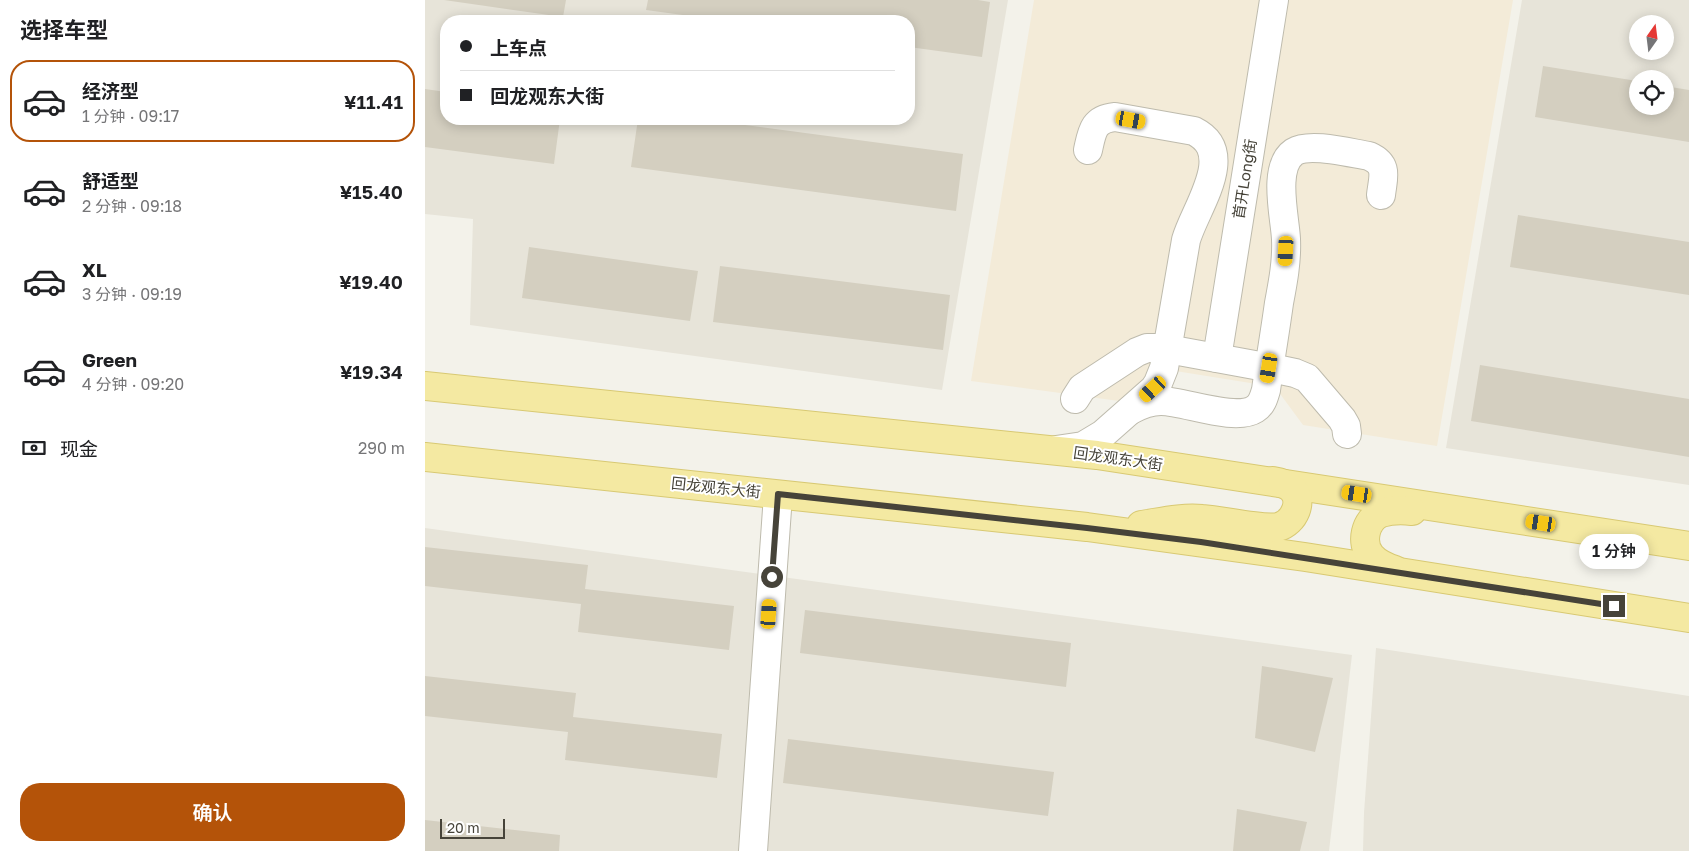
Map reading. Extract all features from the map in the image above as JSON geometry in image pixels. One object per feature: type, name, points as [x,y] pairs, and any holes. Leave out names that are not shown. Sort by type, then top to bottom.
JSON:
[{"type":"main road","name":"回龙观东大街","points":[[425,386],[1097,455],[1689,546]]},
{"type":"main road","name":"回龙观东大街","points":[[425,457],[1087,528],[1229,546],[1689,618]]},
{"type":"main road","points":[[1087,528],[1109,528],[1199,519],[1268,527],[1279,526],[1293,518],[1296,508],[1296,497],[1294,492],[1287,486],[1271,481]]},
{"type":"main road","points":[[1407,573],[1394,570],[1382,564],[1368,551],[1366,541],[1367,529],[1372,520],[1381,514],[1402,511],[1473,521],[1523,520]]},
{"type":"street","name":"首开Long街","points":[[1217,358],[1274,0]]},
{"type":"street","points":[[1031,448],[1055,450],[1083,446],[1103,434],[1127,413],[1153,389],[1162,376],[1186,240],[1213,172],[1214,156],[1208,141],[1202,135],[1194,131],[1115,117],[1100,121],[1094,127],[1088,150]]},
{"type":"street","points":[[1127,413],[1146,404],[1161,401],[1237,414],[1251,411],[1260,404],[1266,390],[1285,264],[1286,239],[1281,187],[1282,176],[1289,158],[1294,152],[1313,148],[1369,156],[1376,159],[1382,164],[1384,174],[1381,195]]},
{"type":"street","points":[[1075,399],[1082,388],[1137,352],[1147,348],[1166,349],[1295,372],[1307,378],[1342,419],[1346,426],[1347,434]]},
{"type":"street","points":[[753,851],[778,494]]},
{"type":"shaded area","points":[[425,0],[1008,0],[942,390],[470,325],[473,219],[425,214]]},
{"type":"shaded area","points":[[1034,0],[1513,0],[1437,446],[1303,425],[1275,387],[1157,368],[1119,401],[971,381]]},
{"type":"shaded area","points":[[1522,0],[1689,0],[1689,485],[1446,448]]},
{"type":"shaded area","points":[[425,528],[1352,655],[1329,851],[425,851]]},
{"type":"shaded area","points":[[1376,648],[1689,696],[1689,851],[1363,851]]},
{"type":"building","points":[[444,0],[566,0],[563,15],[549,15]]},
{"type":"building","points":[[648,0],[978,0],[990,2],[982,57],[915,48],[915,15],[683,15],[646,10]]},
{"type":"building","points":[[1543,66],[1629,80],[1629,115],[1674,115],[1674,88],[1689,90],[1689,142],[1535,117]]},
{"type":"building","points":[[425,89],[440,91],[440,125],[559,125],[554,164],[425,147]]},
{"type":"building","points":[[637,125],[745,125],[963,154],[956,211],[631,167]]},
{"type":"building","points":[[1518,215],[1689,242],[1689,295],[1510,267]]},
{"type":"building","points":[[529,247],[698,271],[690,321],[522,298]]},
{"type":"building","points":[[720,266],[950,295],[943,350],[713,322]]},
{"type":"building","points":[[1480,365],[1689,399],[1689,457],[1471,421]]},
{"type":"building","points":[[425,547],[588,565],[585,589],[734,606],[729,650],[578,632],[581,604],[425,586]]},
{"type":"building","points":[[805,610],[1071,643],[1066,687],[800,653]]},
{"type":"building","points":[[1262,666],[1333,678],[1315,752],[1255,738]]},
{"type":"building","points":[[425,676],[576,693],[573,717],[722,734],[717,778],[565,760],[568,732],[425,716]]},
{"type":"building","points":[[788,739],[1054,772],[1048,816],[783,783]]},
{"type":"building","points":[[1237,809],[1307,822],[1300,851],[1233,851]]},
{"type":"building","points":[[425,820],[560,835],[559,851],[425,851]]},
{"type":"route","points":[[772,577],[778,494],[1201,542],[1614,606]]}]
